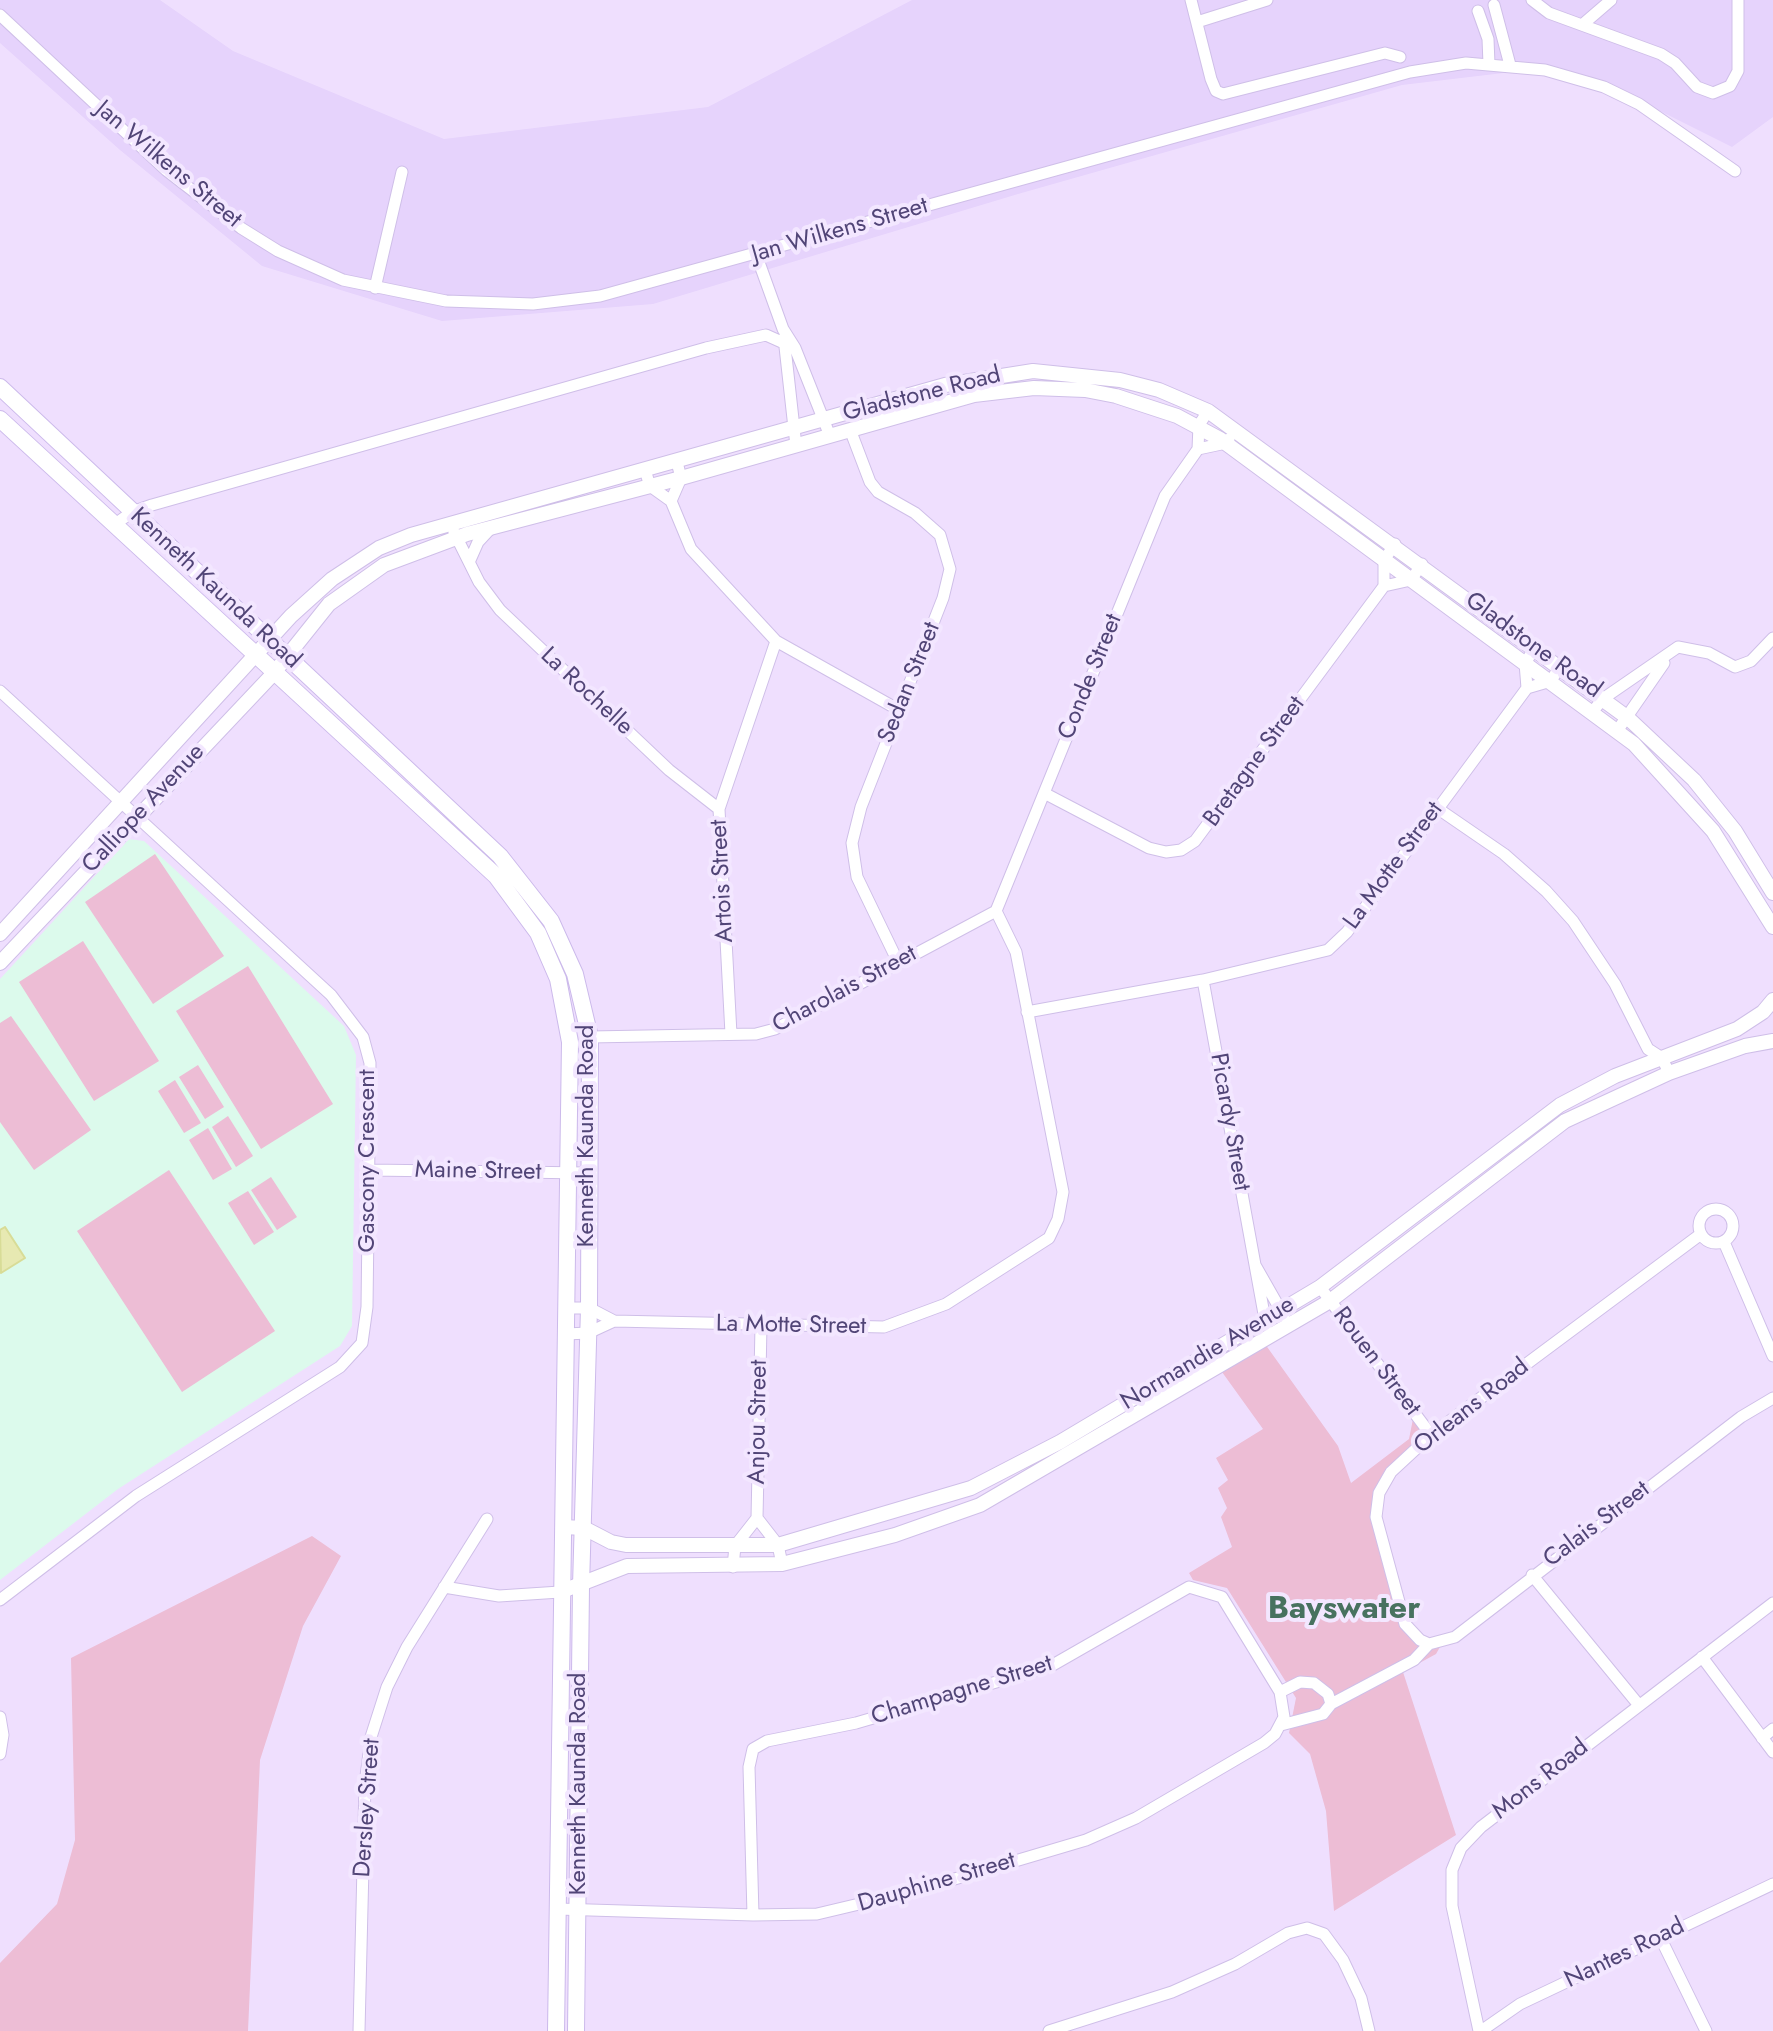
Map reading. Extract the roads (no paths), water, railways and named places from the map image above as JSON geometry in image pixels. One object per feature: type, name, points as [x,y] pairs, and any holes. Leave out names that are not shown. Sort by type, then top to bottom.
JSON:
[{"type":"main road","name":"Kenneth Kaunda Road","points":[[0,387],[522,880],[565,946],[579,985],[590,1037],[587,1173],[589,1308],[581,1586],[576,2031]]},
{"type":"main road","name":"Kenneth Kaunda Road","points":[[0,419],[508,890],[538,933],[558,979],[570,1042],[556,2031]]},
{"type":"main road","points":[[443,829],[455,814]]},
{"type":"main road","points":[[566,1404],[587,1404]]},
{"type":"street","points":[[1191,0],[1214,88],[1223,94],[1385,53],[1400,57]]},
{"type":"street","points":[[1197,22],[1267,0]]},
{"type":"street","points":[[1532,0],[1549,13],[1661,54],[1675,63],[1697,87],[1713,93],[1730,86],[1738,71],[1738,0]]},
{"type":"street","points":[[1582,25],[1611,0]]},
{"type":"street","points":[[1477,6],[1488,13],[1494,3]]},
{"type":"street","points":[[1494,3],[1510,65]]},
{"type":"street","points":[[1477,6],[1488,39],[1489,64]]},
{"type":"street","name":"Jan Wilkens Street","points":[[0,15],[206,203],[278,251],[343,280],[446,301],[533,304],[600,296],[1410,72],[1466,63],[1545,70],[1590,83],[1639,104],[1735,171]]},
{"type":"street","points":[[375,288],[402,172]]},
{"type":"street","points":[[756,254],[783,329],[825,418],[830,436]]},
{"type":"street","points":[[114,525],[132,512],[706,348],[766,335],[790,345]]},
{"type":"street","points":[[790,345],[792,428],[796,446]]},
{"type":"street","name":"Gladstone Road","points":[[270,640],[309,599],[349,566],[379,548],[454,531],[645,470],[970,379],[1033,371],[1120,380],[1159,390],[1208,411],[1604,698],[1702,790],[1735,831],[1773,893]]},
{"type":"street","name":"Gladstone Road","points":[[490,520],[681,478],[974,395],[1034,388],[1085,390],[1116,396],[1199,425],[1226,443],[1617,731],[1663,773],[1706,822],[1773,927]]},
{"type":"street","points":[[864,408],[869,426]]},
{"type":"street","points":[[1208,411],[1199,425],[1198,449],[1226,443],[1235,430]]},
{"type":"street","name":"Sedan Street","points":[[851,432],[864,471],[878,492],[930,524],[940,535],[950,569],[943,598],[861,807],[852,853],[857,877],[898,962]]},
{"type":"street","name":"Conde Street","points":[[996,911],[1165,496],[1198,449]]},
{"type":"street","points":[[671,501],[681,478],[677,462]]},
{"type":"street","points":[[645,470],[650,486],[671,501],[691,549],[776,641],[899,710]]},
{"type":"street","points":[[470,560],[490,520]]},
{"type":"street","name":"Gladstone Road","points":[[287,656],[329,604],[362,578],[454,531]]},
{"type":"street","name":"La Rochelle","points":[[454,531],[479,582],[500,610],[691,791],[719,809]]},
{"type":"street","points":[[1395,544],[1384,560],[1384,586],[1411,580],[1422,564]]},
{"type":"street","name":"Bretagne Street","points":[[1044,793],[1149,848],[1166,852],[1181,850],[1207,829],[1384,586]]},
{"type":"street","points":[[1592,712],[1604,698],[1684,646],[1709,653],[1727,664],[1742,666],[1773,638]]},
{"type":"street","name":"Calliope Avenue","points":[[2,927],[270,640]]},
{"type":"street","name":"Artois Street","points":[[731,1034],[719,809],[776,641]]},
{"type":"street","points":[[1535,648],[1525,663],[1527,688],[1551,681],[1560,666]]},
{"type":"street","name":"Calliope Avenue","points":[[0,963],[287,656]]},
{"type":"street","points":[[1617,731],[1668,656]]},
{"type":"street","name":"La Motte Street","points":[[1027,1012],[1203,980],[1328,950],[1347,932],[1527,688]]},
{"type":"street","name":"Gascony Crescent","points":[[0,691],[331,995],[354,1023],[370,1063],[366,1319],[362,1343],[340,1367],[136,1496],[0,1600]]},
{"type":"street","points":[[1437,808],[1504,854],[1546,891],[1573,921],[1615,984],[1648,1049],[1662,1058],[1669,1073]]},
{"type":"street","name":"La Motte Street","points":[[566,1308],[589,1308],[614,1321],[884,1327],[946,1304],[1049,1238],[1058,1219],[1063,1192],[1013,942],[996,911]]},
{"type":"street","name":"Charolais Street","points":[[590,1037],[731,1034],[775,1029],[996,911]]},
{"type":"street","points":[[2,927],[23,939]]},
{"type":"street","name":"Picardy Street","points":[[1203,980],[1265,1322],[1272,1336]]},
{"type":"street","name":"Normandie Avenue","points":[[584,1528],[619,1544],[778,1545],[934,1501],[1009,1470],[1320,1287],[1560,1105],[1643,1066],[1737,1029],[1763,1012],[1773,1000]]},
{"type":"street","name":"Normandie Avenue","points":[[560,1592],[627,1566],[782,1564],[940,1520],[994,1498],[1330,1301],[1544,1135],[1589,1107],[1669,1073],[1745,1046],[1773,1041]]},
{"type":"street","points":[[1648,1049],[1643,1066],[1648,1081]]},
{"type":"street","name":"Maine Street","points":[[370,1170],[587,1173]]},
{"type":"street","points":[[1712,1210],[1722,1210],[1730,1216],[1733,1225],[1731,1235],[1724,1242],[1708,1242],[1701,1234],[1699,1224],[1703,1215],[1712,1210]]},
{"type":"street","name":"Orleans Road","points":[[1425,1642],[1400,1612],[1376,1517],[1379,1493],[1391,1472],[1431,1435],[1701,1234]]},
{"type":"street","points":[[1724,1242],[1773,1356]]},
{"type":"street","name":"Picardy Street","points":[[1255,1264],[1290,1326]]},
{"type":"street","name":"Rouen Street","points":[[1320,1287],[1431,1435]]},
{"type":"street","name":"La Motte Street","points":[[566,1334],[588,1333],[614,1321]]},
{"type":"street","name":"Anjou Street","points":[[735,1546],[757,1518],[761,1326]]},
{"type":"street","name":"Calais Street","points":[[1281,1725],[1323,1714],[1331,1704],[1414,1660],[1425,1642],[1455,1637],[1741,1417],[1773,1398]]},
{"type":"street","points":[[934,1501],[940,1520]]},
{"type":"street","name":"Anjou Street","points":[[757,1518],[778,1545],[782,1564]]},
{"type":"street","name":"Dersley Street","points":[[359,2031],[365,1784],[371,1737],[394,1672],[487,1519]]},
{"type":"street","points":[[563,1527],[584,1528]]},
{"type":"street","points":[[733,1567],[735,1546]]},
{"type":"street","points":[[1532,1575],[1638,1704]]},
{"type":"street","points":[[444,1587],[499,1596],[560,1592]]},
{"type":"street","name":"Champagne Street","points":[[753,1915],[749,1767],[753,1749],[760,1744],[856,1723],[1051,1666],[1189,1587],[1222,1597],[1280,1692],[1285,1706],[1281,1725]]},
{"type":"street","name":"Mons Road","points":[[1480,2031],[1452,1906],[1452,1870],[1461,1848],[1481,1827],[1773,1603]]},
{"type":"street","points":[[1702,1657],[1773,1752]]},
{"type":"street","points":[[1280,1692],[1300,1682],[1314,1683],[1328,1694],[1331,1704]]},
{"type":"street","points":[[0,1717],[3,1735],[0,1754]]},
{"type":"street","name":"Dauphine Street","points":[[558,1909],[753,1915],[839,1911],[1086,1840],[1136,1818],[1264,1743],[1281,1725]]},
{"type":"street","points":[[1762,1738],[1773,1729]]},
{"type":"street","name":"Nantes Road","points":[[1480,2031],[1520,2004],[1773,1884]]},
{"type":"street","points":[[1049,2031],[1172,1992],[1235,1964],[1288,1933],[1307,1928],[1324,1934],[1343,1960],[1361,1998],[1369,2031]]},
{"type":"street","points":[[1660,1937],[1706,2031]]},
{"type":"district","name":"Bayswater","points":[[1344,1610]]}]
